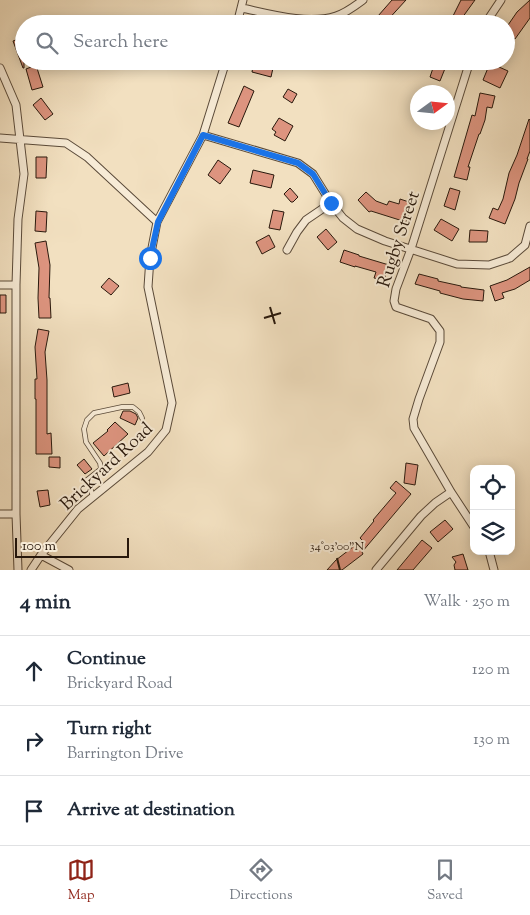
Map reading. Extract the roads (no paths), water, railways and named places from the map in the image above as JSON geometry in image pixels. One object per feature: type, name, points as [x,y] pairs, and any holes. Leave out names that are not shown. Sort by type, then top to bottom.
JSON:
[{"type":"street","points":[[240,15],[244,0]]},
{"type":"street","points":[[338,15],[363,0]]},
{"type":"street","points":[[491,15],[501,0]]},
{"type":"street","points":[[242,8],[278,15]]},
{"type":"street","points":[[0,68],[16,105],[24,174],[18,219],[16,285],[16,514],[18,570]]},
{"type":"street","name":"Brickyard Road","points":[[31,570],[78,508],[148,452],[166,430],[172,403],[148,287],[150,258],[158,222],[203,135],[223,70]]},
{"type":"street","name":"Rugby Street","points":[[451,492],[414,428],[413,419],[440,342],[440,331],[431,318],[396,307],[394,301],[396,289],[411,249],[467,70]]},
{"type":"street","points":[[203,135],[298,163],[313,174],[331,203],[343,218],[357,229],[385,241],[457,264],[489,265],[510,258],[525,245],[530,226]]},
{"type":"street","points":[[0,138],[66,144],[87,157],[158,222]]},
{"type":"street","points":[[287,250],[306,220],[331,203]]},
{"type":"street","points":[[0,285],[16,285]]},
{"type":"street","points":[[376,570],[421,516],[451,492],[470,521]]},
{"type":"street","points":[[0,514],[16,514]]},
{"type":"street","points":[[41,555],[70,570]]},
{"type":"street","points":[[489,555],[494,570]]},
{"type":"lane","points":[[93,496],[87,480],[101,469],[100,463],[86,442],[84,429],[87,420],[94,413],[122,407],[133,407],[142,418]]}]
